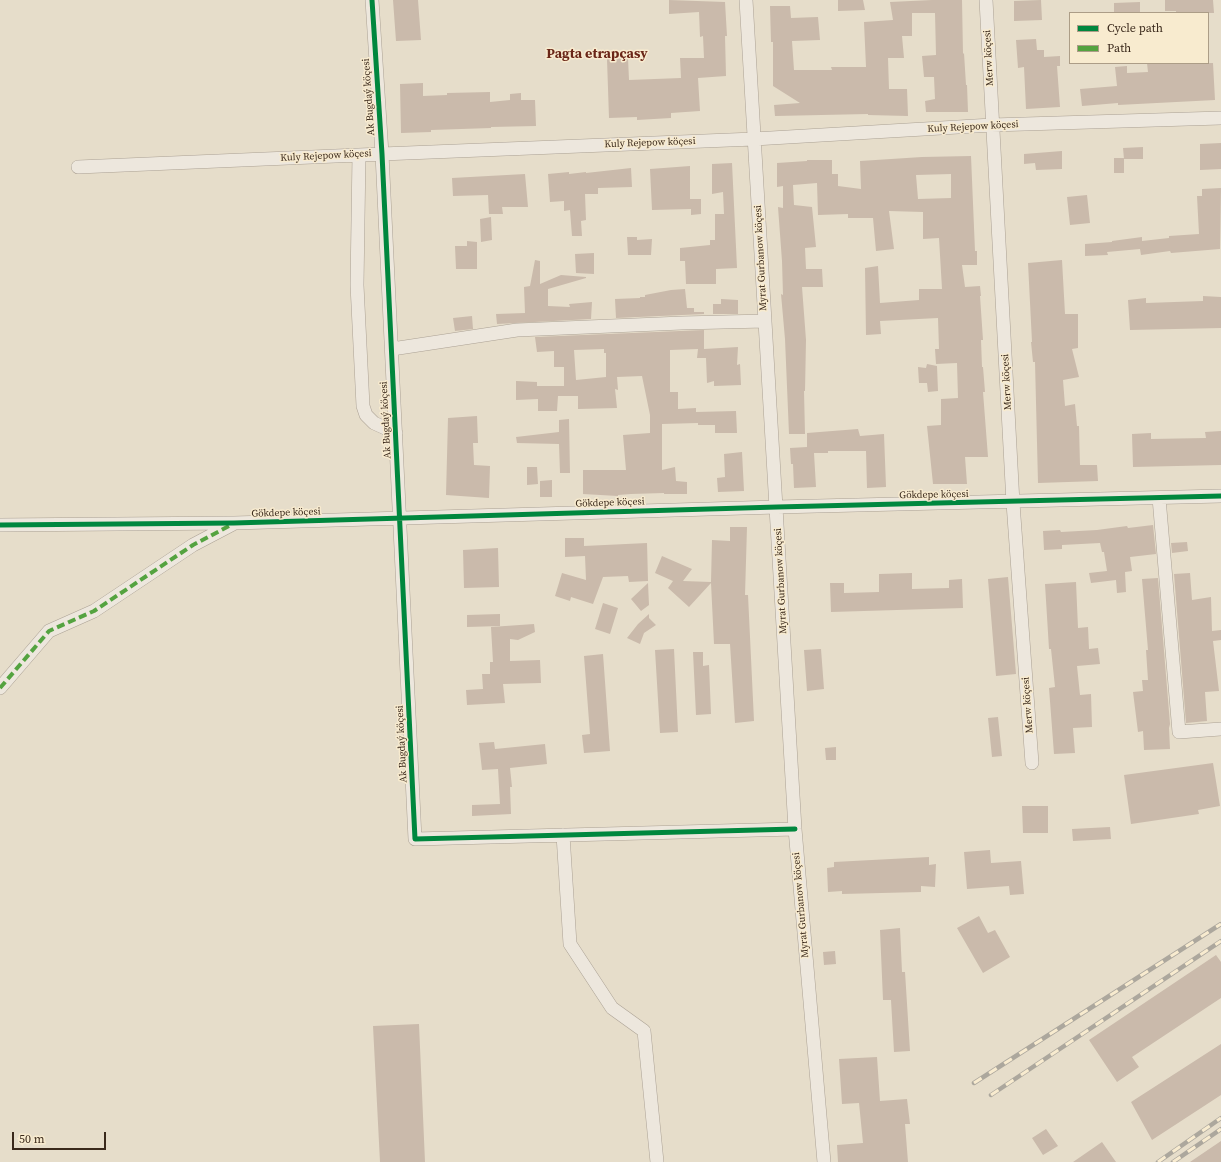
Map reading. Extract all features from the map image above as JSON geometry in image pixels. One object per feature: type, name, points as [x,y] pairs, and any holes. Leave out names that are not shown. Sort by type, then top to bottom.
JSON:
[{"type":"street","name":"Ak Bugdaý köçesi","points":[[372,0],[392,349],[415,839],[563,835]]},
{"type":"street","name":"Myrat Gurbanow köçesi","points":[[746,0],[795,829],[824,1162]]},
{"type":"street","name":"Merw köçesi","points":[[986,0],[1013,503],[1032,763]]},
{"type":"street","name":"Kuly Rejepow köçesi","points":[[78,168],[358,154],[754,139],[992,125],[1221,118]]},
{"type":"street","points":[[358,154],[357,285],[363,406],[366,415],[374,423],[396,433]]},
{"type":"street","points":[[392,349],[517,330],[765,321]]},
{"type":"street","name":"Gökdepe köçesi","points":[[0,525],[234,523],[777,507],[1013,503],[1221,496]]},
{"type":"street","points":[[1159,498],[1178,732],[1221,729]]},
{"type":"street","points":[[0,688],[49,632],[94,611],[193,545],[234,523]]},
{"type":"street","points":[[657,1162],[644,1031],[612,1008],[570,944],[563,835],[795,829]]},
{"type":"building","points":[[393,0],[418,0],[421,40],[396,41]]},
{"type":"building","points":[[669,0],[725,2],[727,36],[725,36],[726,76],[698,78],[700,111],[671,113],[671,118],[637,120],[637,117],[609,118],[607,59],[628,58],[629,80],[681,78],[680,58],[704,58],[703,36],[700,37],[699,12],[669,14]]},
{"type":"building","points":[[838,0],[863,0],[865,10],[838,11]]},
{"type":"building","points":[[962,0],[963,54],[964,53],[968,112],[926,112],[925,101],[935,99],[934,77],[924,77],[922,56],[936,55],[935,13],[912,13],[912,36],[902,36],[904,58],[888,58],[889,89],[907,89],[908,116],[868,114],[775,116],[774,105],[800,103],[773,86],[773,42],[771,42],[770,6],[790,6],[791,18],[818,17],[820,40],[792,41],[794,70],[832,70],[831,67],[866,67],[864,22],[893,20],[890,2]]},
{"type":"building","points":[[1041,0],[1042,20],[1014,21],[1014,1]]},
{"type":"building","points":[[1165,0],[1213,0],[1214,13],[1165,11]]},
{"type":"building","points":[[1140,2],[1140,12],[1114,12],[1114,3]]},
{"type":"building","points":[[1036,39],[1037,50],[1044,50],[1044,57],[1060,56],[1060,66],[1057,66],[1060,107],[1026,109],[1024,67],[1018,68],[1016,40]]},
{"type":"building","points":[[1213,63],[1215,100],[1118,105],[1118,103],[1082,106],[1080,89],[1117,86],[1115,67],[1127,66],[1127,73],[1148,72],[1147,64]]},
{"type":"building","points":[[423,83],[423,96],[447,95],[447,93],[490,92],[490,102],[510,100],[510,94],[521,93],[521,100],[535,100],[536,126],[431,130],[431,132],[401,133],[400,84]]},
{"type":"building","points":[[1221,143],[1221,169],[1200,170],[1200,144]]},
{"type":"building","points":[[1143,147],[1143,159],[1124,159],[1123,148]]},
{"type":"building","points":[[1062,151],[1062,169],[1036,170],[1035,163],[1024,164],[1024,154]]},
{"type":"building","points":[[971,156],[975,251],[977,251],[977,265],[962,265],[965,287],[980,286],[983,340],[981,340],[982,367],[985,392],[983,392],[988,457],[965,457],[967,484],[933,484],[927,426],[941,425],[941,399],[958,398],[957,363],[936,364],[935,349],[939,349],[938,318],[880,321],[881,334],[866,335],[865,268],[878,266],[880,303],[919,300],[919,289],[942,289],[939,238],[923,239],[923,212],[889,211],[894,249],[876,251],[873,218],[848,218],[848,214],[818,215],[817,183],[793,185],[794,205],[812,207],[816,247],[805,248],[806,269],[822,269],[823,287],[802,287],[806,340],[804,391],[805,434],[789,434],[785,339],[781,294],[783,295],[782,261],[778,207],[783,208],[783,186],[777,187],[777,163],[807,160],[832,160],[832,174],[838,174],[838,186],[861,189],[860,161],[922,157]],"holes":[[[951,174],[951,198],[918,199],[916,175]]]},
{"type":"building","points":[[1114,158],[1124,158],[1124,173],[1114,173]]},
{"type":"building","points":[[732,163],[737,268],[716,269],[716,284],[686,284],[685,261],[680,261],[680,248],[710,245],[710,240],[715,240],[715,214],[724,214],[723,192],[712,194],[712,164]]},
{"type":"building","points":[[690,166],[690,199],[701,199],[701,214],[691,215],[691,209],[652,210],[650,169]]},
{"type":"building","points":[[631,168],[632,187],[598,188],[598,194],[585,194],[586,220],[581,221],[582,236],[572,236],[570,210],[564,211],[564,201],[550,202],[548,174],[569,172],[569,174],[586,173]]},
{"type":"building","points":[[525,174],[528,207],[502,207],[503,214],[489,214],[488,195],[453,196],[452,178]]},
{"type":"building","points":[[1221,188],[1220,249],[1171,253],[1170,251],[1141,255],[1140,249],[1107,252],[1108,255],[1085,256],[1085,244],[1112,242],[1142,237],[1142,241],[1169,238],[1169,236],[1199,234],[1197,196],[1202,196],[1202,189]]},
{"type":"building","points":[[1087,195],[1090,223],[1070,225],[1067,197]]},
{"type":"building","points":[[491,217],[492,240],[481,242],[480,219]]},
{"type":"building","points":[[627,237],[637,237],[637,240],[652,239],[651,255],[628,255]]},
{"type":"building","points":[[467,241],[477,242],[477,269],[456,269],[455,246],[467,246]]},
{"type":"building","points":[[594,253],[594,274],[576,273],[575,254]]},
{"type":"building","points":[[535,260],[540,261],[540,284],[561,275],[586,277],[548,289],[548,306],[570,307],[569,304],[592,302],[591,319],[497,324],[496,314],[525,313],[524,287],[530,286]]},
{"type":"building","points":[[1062,260],[1065,314],[1078,314],[1078,348],[1072,349],[1079,377],[1063,380],[1065,406],[1075,404],[1077,426],[1079,426],[1080,465],[1097,465],[1098,481],[1038,483],[1035,362],[1033,362],[1031,342],[1028,263]]},
{"type":"building","points":[[685,289],[687,308],[694,308],[694,312],[704,312],[704,314],[616,318],[615,299],[640,298],[645,297],[645,295]]},
{"type":"building","points":[[1203,296],[1221,297],[1221,328],[1130,330],[1128,300],[1146,298],[1146,303],[1203,301]]},
{"type":"building","points":[[721,299],[738,300],[738,314],[713,314],[713,304],[721,304]]},
{"type":"building","points":[[472,316],[473,329],[455,331],[453,318]]},
{"type":"building","points":[[704,330],[704,349],[738,347],[737,365],[740,364],[741,385],[714,386],[714,381],[707,383],[706,358],[697,358],[698,349],[670,350],[670,392],[678,392],[678,409],[696,408],[696,412],[736,411],[737,433],[715,433],[715,425],[698,425],[698,423],[662,424],[662,470],[675,467],[676,481],[687,482],[687,494],[664,493],[618,496],[583,494],[583,470],[626,470],[623,435],[650,433],[650,415],[642,376],[617,377],[618,390],[615,389],[617,408],[578,409],[578,396],[558,396],[557,411],[538,411],[538,399],[516,400],[516,381],[537,382],[537,386],[564,386],[564,367],[554,367],[554,351],[537,352],[535,337]],"holes":[[[604,349],[604,353],[606,353],[606,377],[576,380],[574,350]]]},
{"type":"building","points":[[927,364],[937,366],[938,391],[928,392],[927,383],[919,383],[918,367],[926,368]]},
{"type":"building","points":[[477,416],[478,443],[473,443],[474,465],[490,466],[489,498],[446,495],[448,418]]},
{"type":"building","points":[[569,419],[570,473],[560,473],[559,444],[517,443],[516,437],[559,432],[559,420]]},
{"type":"building","points":[[858,429],[860,436],[884,434],[886,487],[867,488],[866,451],[828,451],[828,453],[814,453],[816,487],[794,488],[793,464],[791,464],[790,448],[807,447],[807,433]]},
{"type":"building","points":[[1221,431],[1221,465],[1133,467],[1132,434],[1151,433],[1151,439],[1206,438],[1205,432]]},
{"type":"building","points":[[742,452],[744,491],[718,492],[717,478],[725,477],[724,454]]},
{"type":"building","points":[[527,467],[537,467],[538,484],[527,485]]},
{"type":"building","points":[[552,480],[552,497],[540,497],[540,481]]},
{"type":"building","points":[[1153,525],[1156,554],[1130,557],[1132,571],[1125,572],[1126,592],[1117,593],[1116,580],[1091,583],[1089,573],[1107,571],[1104,552],[1102,552],[1100,543],[1062,545],[1062,549],[1044,550],[1043,531],[1060,530],[1061,532]]},
{"type":"building","points":[[730,527],[747,527],[745,595],[748,595],[754,721],[735,723],[730,644],[714,644],[711,583],[689,607],[668,588],[673,581],[655,573],[662,556],[692,569],[683,581],[711,582],[712,540],[730,541]]},
{"type":"building","points":[[565,538],[584,538],[584,546],[647,543],[648,581],[629,582],[628,576],[603,577],[593,604],[571,597],[570,601],[555,596],[562,573],[586,580],[585,556],[565,557]]},
{"type":"building","points":[[1187,542],[1188,551],[1172,553],[1171,543]]},
{"type":"building","points":[[498,548],[499,587],[464,588],[463,550]]},
{"type":"building","points":[[912,573],[912,589],[949,588],[949,580],[962,579],[963,608],[831,612],[830,583],[844,583],[844,593],[879,592],[879,574]]},
{"type":"building","points":[[1190,573],[1192,600],[1211,597],[1212,631],[1221,630],[1221,640],[1213,641],[1219,691],[1205,692],[1207,721],[1186,723],[1174,574]]},
{"type":"building","points":[[1008,577],[1016,674],[996,676],[988,579]]},
{"type":"building","points":[[1158,578],[1170,724],[1170,749],[1144,750],[1143,731],[1138,732],[1133,692],[1143,691],[1142,680],[1148,680],[1146,650],[1148,650],[1142,579]]},
{"type":"building","points":[[1076,582],[1078,628],[1088,627],[1089,649],[1098,648],[1100,664],[1077,666],[1080,695],[1091,694],[1092,727],[1073,728],[1075,753],[1054,754],[1049,688],[1055,687],[1051,649],[1049,649],[1045,584]]},
{"type":"building","points":[[648,583],[649,605],[641,611],[631,599]]},
{"type":"building","points":[[603,603],[618,608],[610,634],[595,629]]},
{"type":"building","points":[[500,614],[500,626],[467,627],[467,615]]},
{"type":"building","points":[[649,614],[649,618],[656,625],[644,633],[640,644],[627,638],[638,624]]},
{"type":"building","points":[[534,624],[535,632],[518,640],[510,639],[510,661],[540,660],[541,683],[503,684],[505,703],[467,705],[466,690],[483,689],[482,674],[490,674],[490,662],[493,662],[491,627]]},
{"type":"building","points":[[674,649],[678,732],[660,733],[655,650]]},
{"type":"building","points":[[821,649],[824,689],[807,691],[804,650]]},
{"type":"building","points":[[693,652],[703,652],[703,666],[709,665],[711,714],[696,715]]},
{"type":"building","points":[[603,654],[610,751],[584,753],[582,735],[590,734],[584,656]]},
{"type":"building","points":[[998,717],[1002,756],[992,757],[988,718]]},
{"type":"building","points":[[494,742],[495,749],[545,744],[547,764],[510,768],[512,787],[510,787],[511,814],[472,816],[472,805],[500,804],[498,769],[482,770],[479,743]]},
{"type":"building","points":[[836,747],[836,760],[826,760],[825,748]]},
{"type":"building","points":[[1213,763],[1220,806],[1198,810],[1199,814],[1131,824],[1124,775]]},
{"type":"building","points":[[1022,806],[1048,806],[1048,833],[1023,833]]},
{"type":"building","points":[[1110,827],[1111,839],[1073,841],[1072,829]]},
{"type":"building","points":[[990,850],[991,863],[1021,861],[1024,894],[1010,895],[1009,886],[967,889],[964,852]]},
{"type":"building","points":[[929,857],[929,865],[936,864],[935,887],[921,886],[921,892],[842,894],[842,891],[828,892],[827,868],[834,867],[834,862]]},
{"type":"building","points":[[979,916],[988,933],[995,930],[1010,957],[983,973],[957,928]]},
{"type":"building","points":[[900,928],[902,972],[905,972],[910,1051],[894,1052],[891,1000],[883,1000],[880,930]]},
{"type":"building","points":[[835,951],[836,964],[824,965],[823,952]]},
{"type":"building","points":[[1216,955],[1221,962],[1221,998],[1132,1057],[1139,1067],[1117,1082],[1089,1040]]},
{"type":"building","points":[[419,1024],[425,1162],[380,1162],[373,1026]]},
{"type":"building","points":[[1221,1044],[1221,1095],[1152,1140],[1131,1102]]},
{"type":"building","points":[[877,1057],[880,1101],[907,1099],[910,1124],[905,1124],[908,1162],[838,1162],[837,1145],[863,1143],[859,1103],[842,1104],[839,1059]]},
{"type":"building","points":[[1046,1129],[1058,1146],[1043,1155],[1032,1138]]},
{"type":"building","points":[[1221,1141],[1221,1162],[1190,1162]]},
{"type":"building","points":[[1102,1142],[1116,1162],[1073,1162]]},
{"type":"railway","points":[[974,1083],[1221,924]]},
{"type":"railway","points":[[991,1095],[1221,941]]},
{"type":"railway","points":[[1158,1162],[1221,1118]]},
{"type":"railway","points":[[1173,1162],[1221,1129]]},
{"type":"marked path","points":[[0,688],[49,631],[94,611],[193,545],[231,525]]},
{"type":"cycle path","points":[[372,0],[382,154],[415,839],[795,829]]},
{"type":"cycle path","points":[[0,525],[234,523],[1221,496]]},
{"type":"district","name":"Pagta etrapçasy","points":[[597,54]]}]
